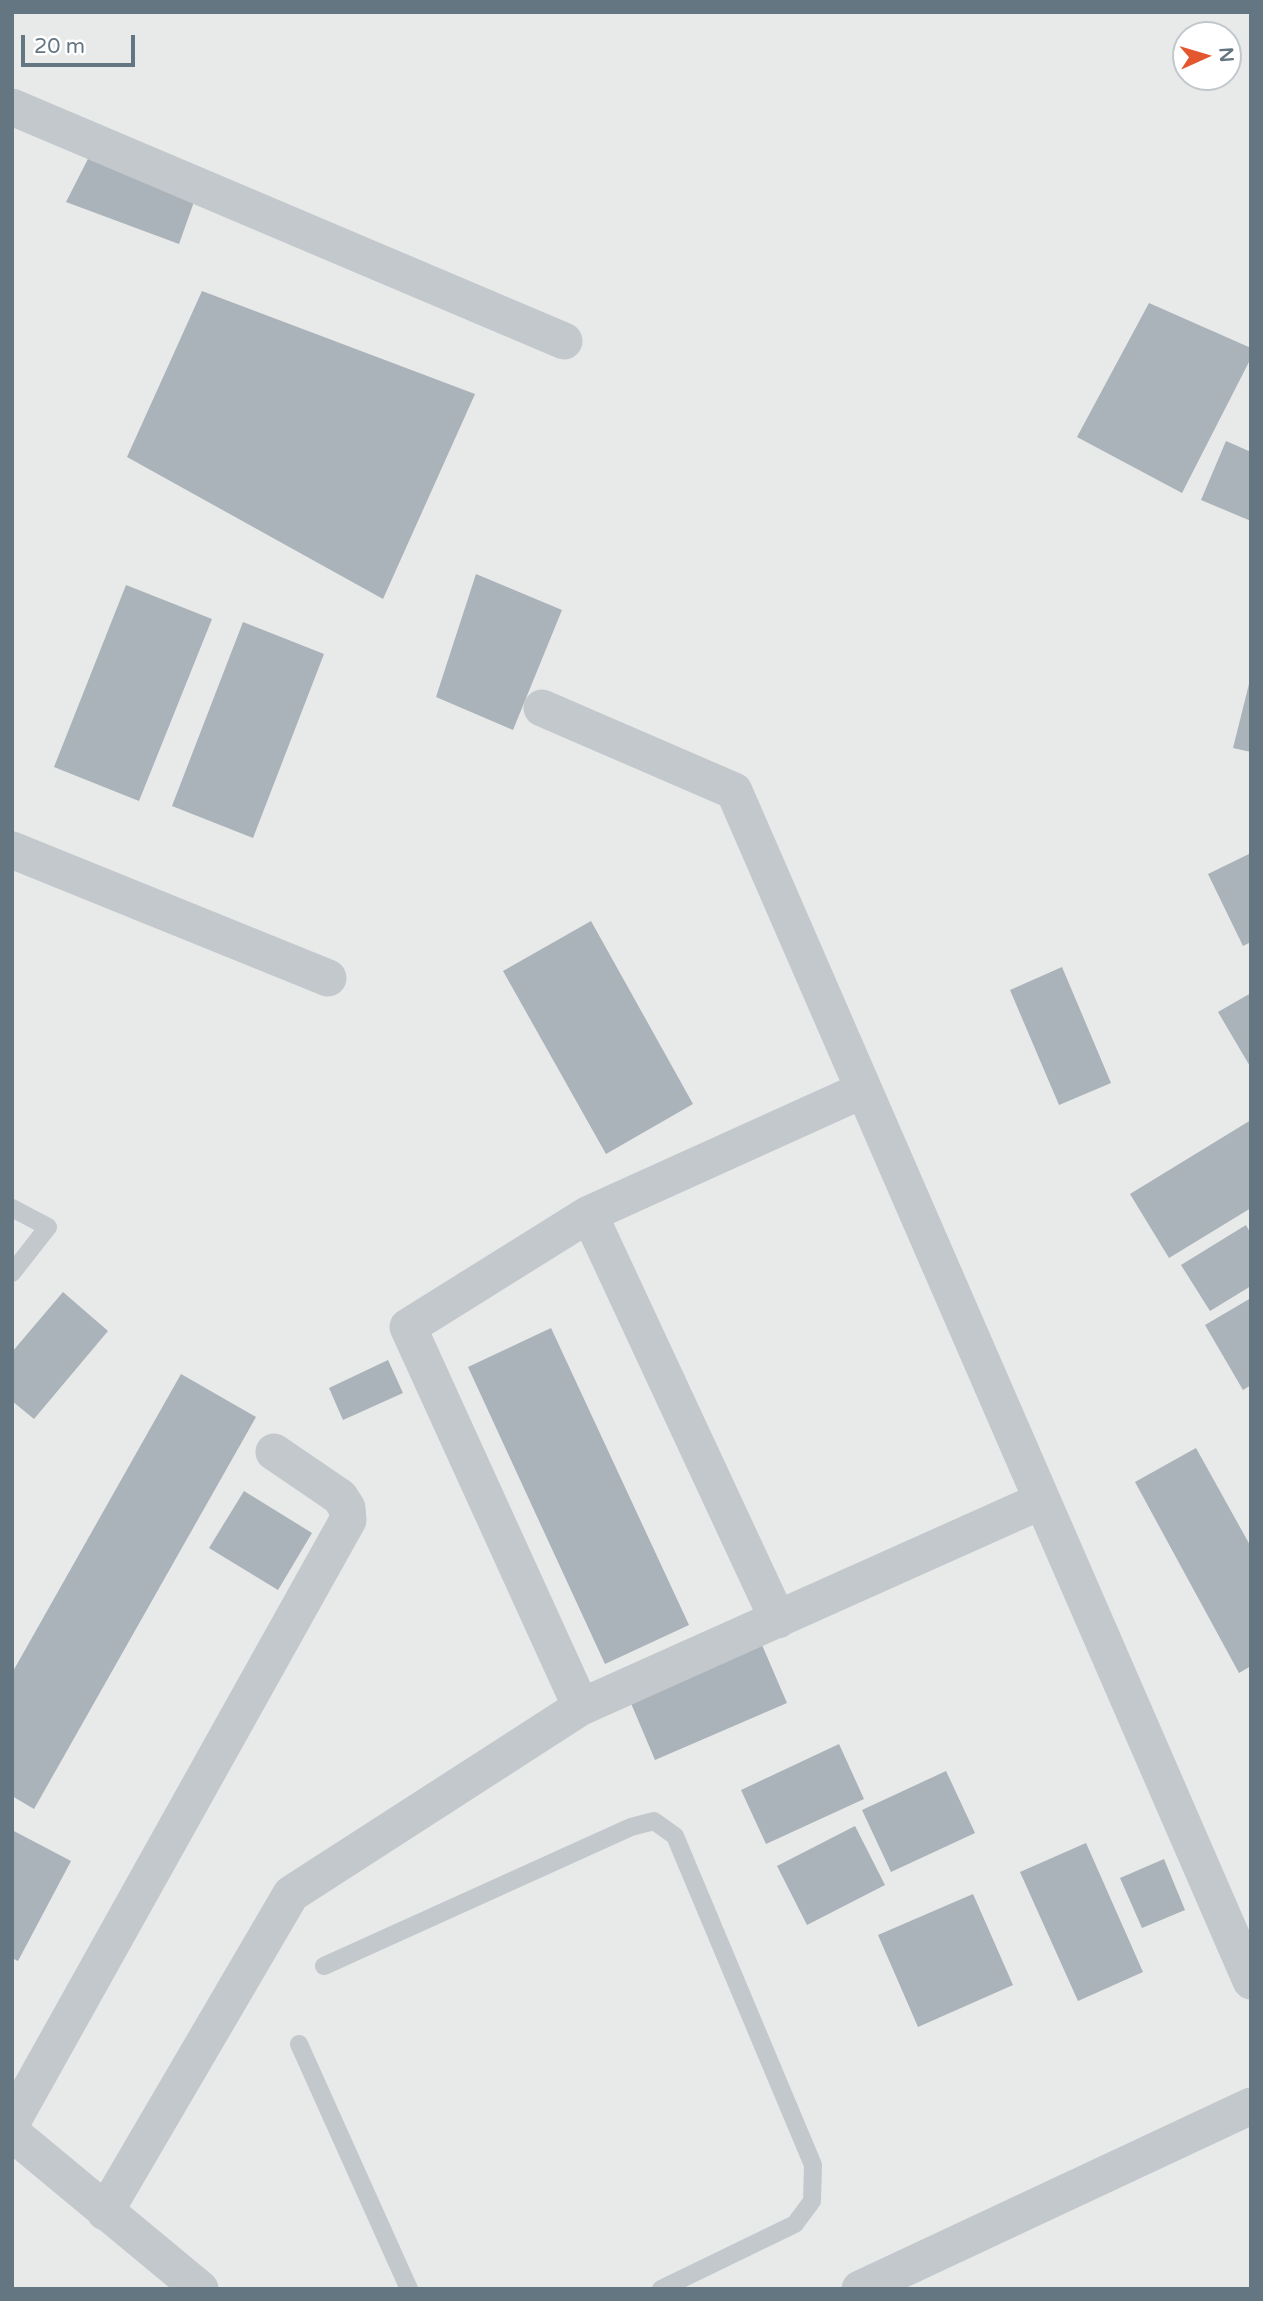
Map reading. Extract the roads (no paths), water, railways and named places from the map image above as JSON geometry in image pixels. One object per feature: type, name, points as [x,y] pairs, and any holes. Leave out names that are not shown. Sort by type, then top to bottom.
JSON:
[{"type":"street","points":[[12,107],[564,341]]},
{"type":"street","points":[[542,708],[734,791],[1251,1980]]},
{"type":"street","points":[[12,850],[328,978]]},
{"type":"street","points":[[581,1707],[408,1326],[589,1214],[863,1090]]},
{"type":"street","points":[[589,1214],[778,1620]]},
{"type":"street","points":[[12,2122],[348,1520],[347,1508],[340,1497],[274,1452]]},
{"type":"street","points":[[105,2211],[292,1894],[581,1707],[1041,1501]]},
{"type":"street","points":[[860,2289],[1251,2106]]},
{"type":"street","points":[[12,2133],[200,2289]]},
{"type":"lane","points":[[12,1208],[48,1227],[12,1273]]},
{"type":"lane","points":[[324,1966],[631,1827],[654,1821],[675,1836],[813,2165],[812,2201],[795,2224],[661,2289]]},
{"type":"lane","points":[[299,2044],[409,2289]]}]
